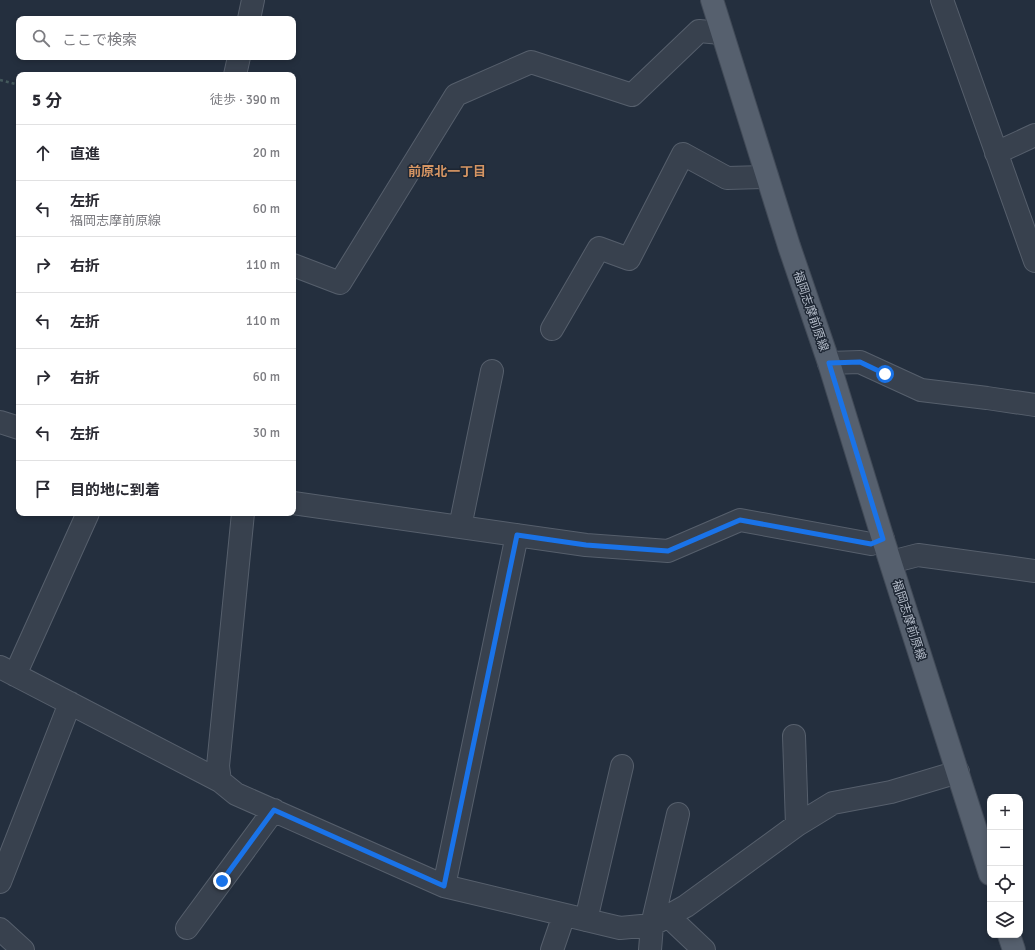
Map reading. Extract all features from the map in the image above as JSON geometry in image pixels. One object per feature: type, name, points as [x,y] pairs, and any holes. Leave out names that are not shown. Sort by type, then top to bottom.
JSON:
[{"type":"main road","name":"福岡志摩前原線","points":[[712,0],[767,177],[829,363],[883,539],[987,866]]},
{"type":"main road","points":[[1010,938],[1014,950]]},
{"type":"street","points":[[250,16],[253,0]]},
{"type":"street","points":[[942,0],[1035,261]]},
{"type":"street","points":[[296,266],[340,284],[456,95],[531,62],[632,95],[699,31],[722,33]]},
{"type":"street","points":[[236,72],[239,60]]},
{"type":"street","points":[[996,153],[1035,135]]},
{"type":"street","points":[[552,329],[599,248],[629,259],[683,154],[727,178],[767,177]]},
{"type":"street","points":[[829,363],[860,362],[921,390],[1035,405]]},
{"type":"street","points":[[460,527],[492,371]]},
{"type":"street","points":[[0,422],[16,427]]},
{"type":"street","points":[[296,503],[586,545],[668,551],[740,520],[871,544],[883,539]]},
{"type":"street","points":[[86,516],[8,671],[220,781],[236,794],[444,886],[620,928],[660,921],[686,906],[797,825],[832,803],[891,792],[958,772]]},
{"type":"street","points":[[220,781],[218,766],[219,751],[242,516]]},
{"type":"street","points":[[444,886],[517,535]]},
{"type":"street","points":[[891,562],[918,555],[1035,571]]},
{"type":"street","points":[[0,882],[70,703]]},
{"type":"street","points":[[794,736],[797,825]]},
{"type":"street","points":[[586,920],[622,766]]},
{"type":"street","points":[[187,928],[274,810]]},
{"type":"street","points":[[650,950],[660,921],[678,814]]},
{"type":"street","points":[[552,950],[564,915]]},
{"type":"street","points":[[660,921],[704,950]]},
{"type":"street","points":[[0,929],[23,950]]},
{"type":"path","points":[[0,80],[16,84]]},
{"type":"district","name":"前原北一丁目","points":[[447,171]]},
{"type":"route","points":[[222,881],[274,810],[444,886],[517,535],[586,545],[668,551],[740,520],[871,544],[883,539],[829,363],[860,362],[885,374]]}]
